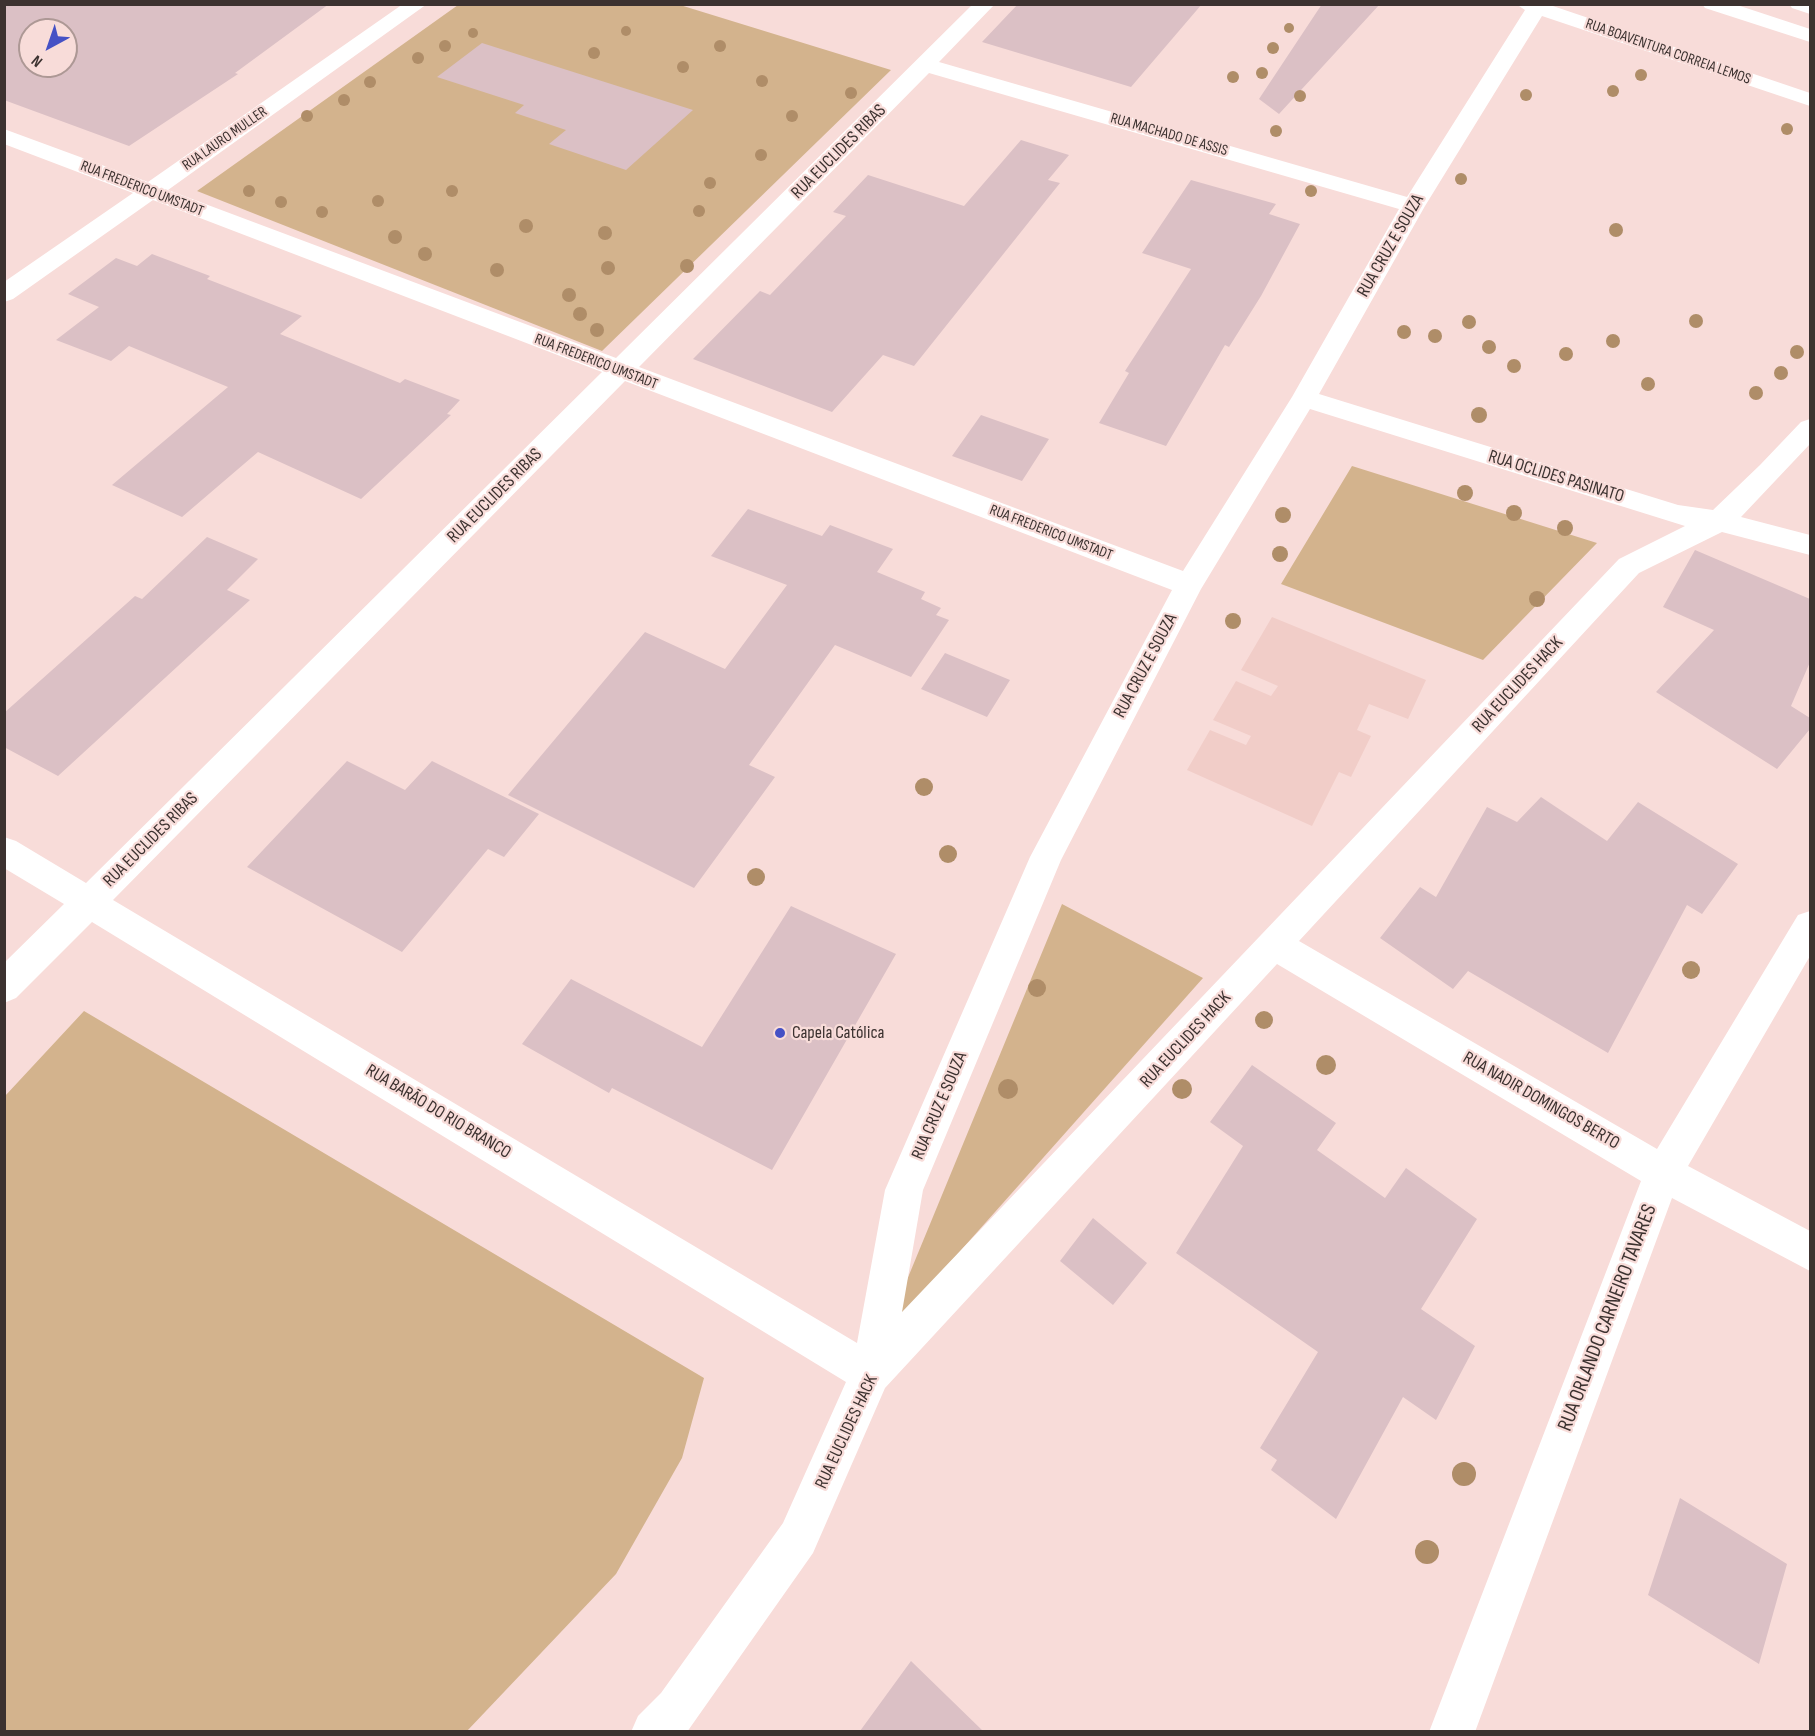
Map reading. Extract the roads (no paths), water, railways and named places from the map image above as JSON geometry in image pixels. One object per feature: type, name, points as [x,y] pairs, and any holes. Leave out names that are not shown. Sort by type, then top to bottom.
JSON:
[{"type":"main road","name":"RUA LAURO MULLER","points":[[4,294],[417,4]]},
{"type":"main road","name":"RUA EUCLIDES RIBAS","points":[[4,987],[985,4]]},
{"type":"main road","points":[[1712,4],[1810,36]]},
{"type":"main road","points":[[1798,4],[1810,8]]},
{"type":"main road","name":"RUA BOAVENTURA CORREIA LEMOS","points":[[1531,6],[1810,100]]},
{"type":"main road","name":"RUA CRUZ E SOUZA","points":[[871,1374],[904,1190],[1046,857],[1190,585],[1304,398],[1413,206],[1531,6]]},
{"type":"main road","name":"RUA MACHADO DE ASSIS","points":[[925,65],[1413,206]]},
{"type":"main road","name":"RUA FREDERICO UMSTADT","points":[[4,136],[1190,585]]},
{"type":"main road","name":"RUA OCLIDES PASINATO","points":[[1304,398],[1677,515],[1719,521],[1810,545]]},
{"type":"main road","name":"RUA EUCLIDES HACK","points":[[654,1731],[677,1709],[798,1538],[871,1374],[1629,566],[1719,521],[1770,472],[1810,428]]},
{"type":"main road","name":"RUA BARÃO DO RIO BRANCO","points":[[4,852],[90,901],[871,1374]]},
{"type":"main road","name":"RUA ORLANDO CARNEIRO TAVARES","points":[[1452,1731],[1663,1173],[1810,926]]},
{"type":"main road","name":"RUA NADIR DOMINGOS BERTO","points":[[1275,945],[1663,1173],[1810,1252]]},
{"type":"place","name":"Capela Católica","points":[[780,1033]]}]
